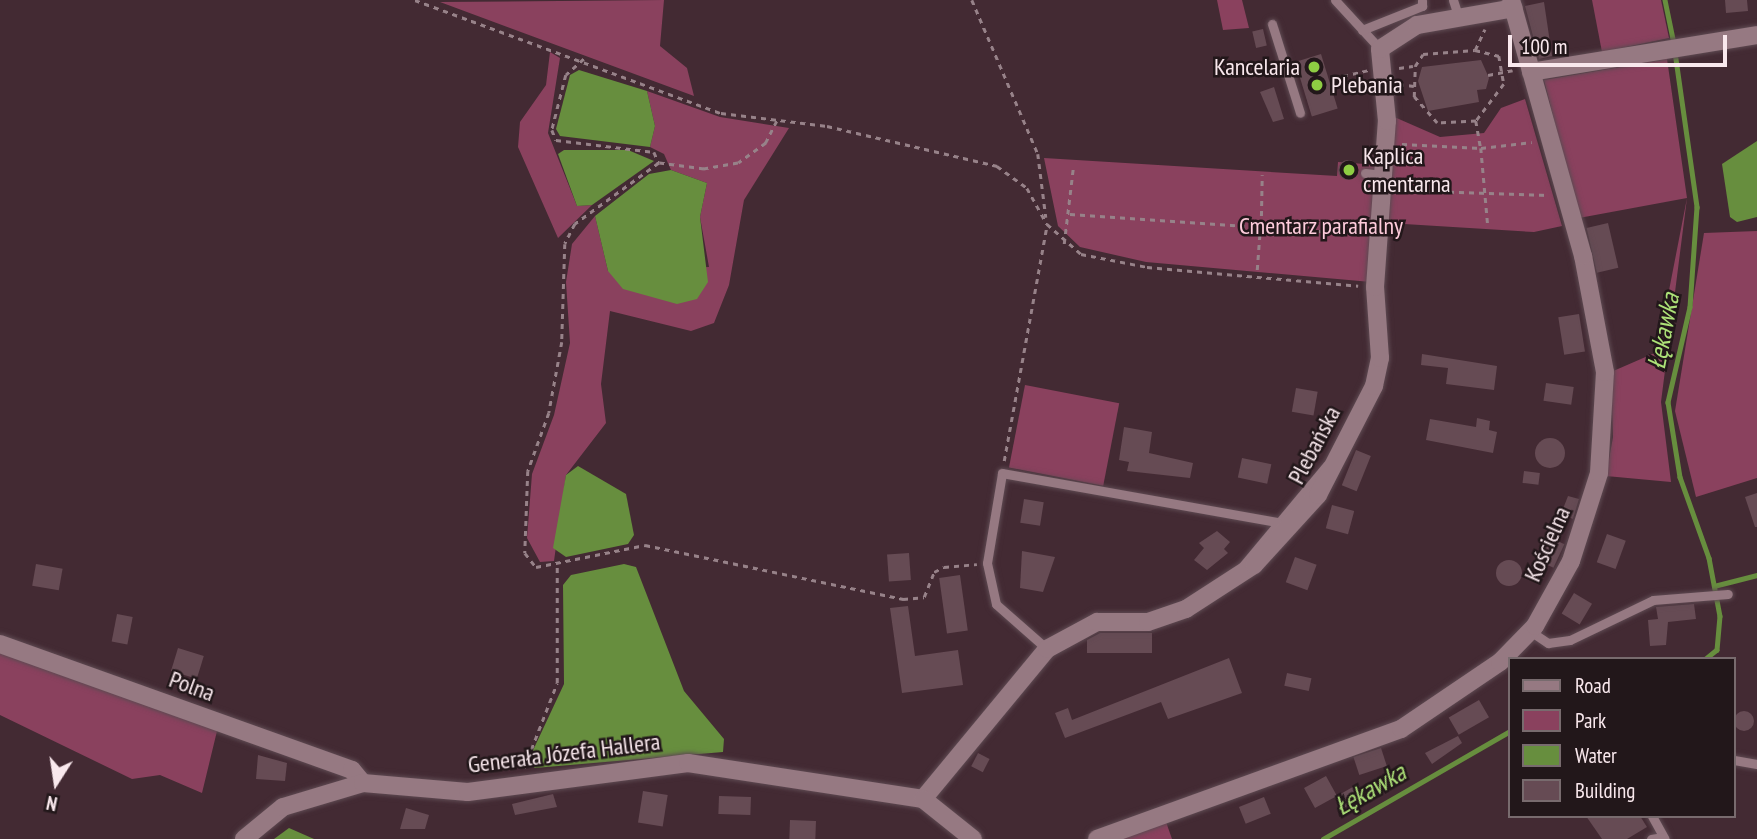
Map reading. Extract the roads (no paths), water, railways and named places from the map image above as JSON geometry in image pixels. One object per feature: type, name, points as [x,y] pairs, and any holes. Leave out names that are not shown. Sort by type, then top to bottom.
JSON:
[{"type":"street","points":[[1383,62],[1417,25],[1459,18],[1512,4]]},
{"type":"street","name":"Kościelna","points":[[1097,839],[1401,729],[1500,662],[1530,631],[1586,522],[1606,428],[1605,372],[1583,256],[1524,71],[1512,4]]},
{"type":"street","points":[[1524,71],[1757,35]]},
{"type":"street","name":"Plebańska","points":[[923,799],[1047,649],[1097,622],[1148,622],[1186,609],[1231,580],[1289,531],[1318,495],[1333,458],[1374,386],[1380,358],[1375,287],[1374,174],[1383,62]]},
{"type":"street","name":"Polna","points":[[0,644],[352,770],[363,783]]},
{"type":"street","name":"Generała Józefa Hallera","points":[[244,839],[283,807],[363,783],[468,792],[524,786],[634,765],[688,763],[923,799],[973,839]]},
{"type":"lane","points":[[1335,0],[1362,30],[1383,62]]},
{"type":"lane","points":[[1362,30],[1422,6],[1422,0]]},
{"type":"lane","points":[[1453,0],[1459,18]]},
{"type":"lane","points":[[1272,24],[1300,113]]},
{"type":"lane","points":[[1231,580],[1333,458]]},
{"type":"lane","points":[[1047,649],[996,604],[987,563],[1002,473],[1277,522]]},
{"type":"lane","points":[[1530,631],[1548,642],[1570,640],[1653,600],[1728,594]]},
{"type":"lane","points":[[1736,761],[1757,764]]},
{"type":"lane","points":[[1651,839],[1664,838],[1653,818]]},
{"type":"water","points":[[579,70],[647,91],[655,126],[650,147],[560,136],[556,129],[570,75]]},
{"type":"water","points":[[1757,141],[1757,217],[1737,222],[1730,217],[1722,164]]},
{"type":"water","points":[[564,150],[628,150],[654,161],[592,205],[577,206],[558,154]]},
{"type":"water","points":[[671,170],[707,183],[700,217],[708,282],[697,299],[677,304],[623,289],[608,271],[595,216],[649,174]]},
{"type":"water","points":[[578,466],[626,494],[634,535],[628,544],[566,557],[553,548],[566,475]]},
{"type":"water","points":[[624,564],[636,567],[684,691],[724,739],[723,752],[535,768],[528,761],[564,684],[563,585],[571,575]]},
{"type":"water","points":[[289,828],[314,839],[274,839]]},
{"type":"waterway","name":"Łękawka","points":[[1665,0],[1674,44]]},
{"type":"waterway","name":"Łękawka","points":[[1675,52],[1697,207],[1690,307],[1668,402],[1680,477],[1709,558],[1720,616],[1717,650],[1708,657]]},
{"type":"waterway","points":[[1714,586],[1757,575]]},
{"type":"waterway","name":"Łękawka","points":[[1323,839],[1508,732]]},
{"type":"place","name":"Kancelaria","points":[[1314,67]]},
{"type":"place","name":"Plebania","points":[[1317,85]]},
{"type":"place","name":"Kaplica cmentarna","points":[[1349,170]]},
{"type":"park label","name":"Cmentarz parafialny","points":[[1321,226]]}]
